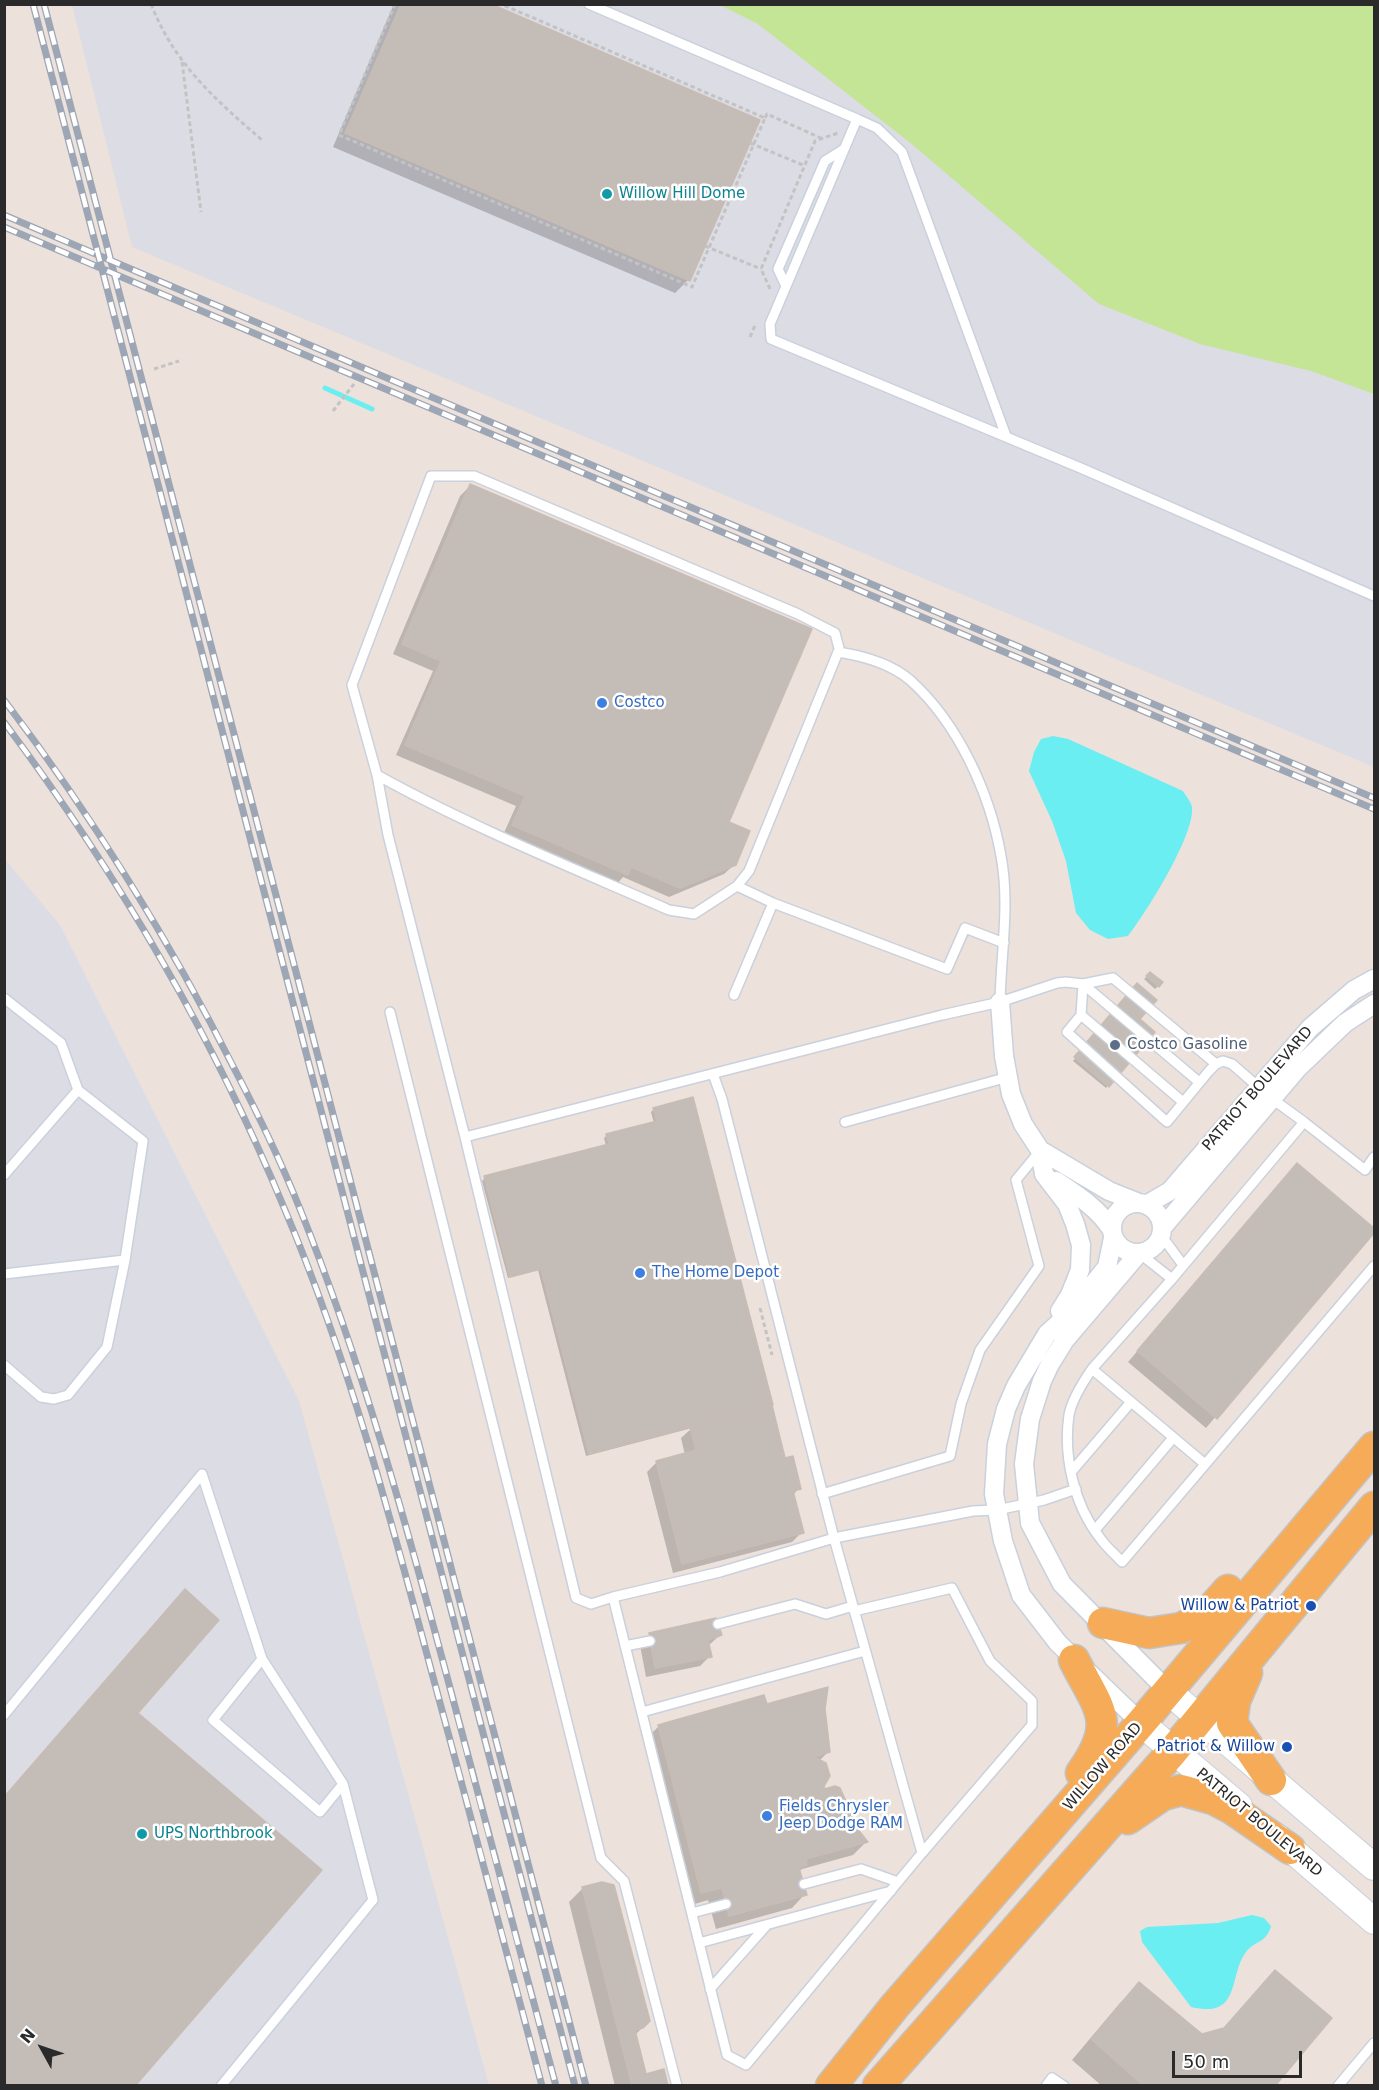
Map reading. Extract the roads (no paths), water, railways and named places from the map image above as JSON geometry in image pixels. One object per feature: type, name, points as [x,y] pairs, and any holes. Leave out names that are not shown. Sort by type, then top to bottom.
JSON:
[{"type":"main road","name":"WILLOW ROAD","points":[[831,2085],[894,2007],[1141,1723],[1374,1447]]},
{"type":"main road","points":[[1103,1623],[1149,1634],[1181,1628],[1205,1616],[1290,1516],[1337,1491]]},
{"type":"main road","points":[[878,2085],[1173,1751],[1374,1507]]},
{"type":"main road","points":[[1266,1639],[1242,1682],[1235,1701],[1232,1723],[1270,1780]]},
{"type":"main road","points":[[894,2007],[920,1968],[1054,1813],[1093,1757],[1102,1736],[1102,1715],[1074,1660]]},
{"type":"main road","name":"PATRIOT BOULEVARD","points":[[1168,1691],[1374,1867]]},
{"type":"main road","name":"PATRIOT BOULEVARD","points":[[1141,1723],[1374,1921]]},
{"type":"main road","points":[[911,2050],[996,1972],[1132,1814],[1163,1795],[1181,1790],[1213,1799],[1232,1809],[1290,1849]]},
{"type":"street","name":"PATRIOT BOULEVARD","points":[[1168,1691],[1062,1584],[1030,1523],[1024,1464],[1030,1419],[1042,1381],[1065,1340],[1139,1253],[1152,1247],[1310,1028],[1354,990],[1374,979]]},
{"type":"street","points":[[1000,1002],[1011,1094],[1023,1124],[1040,1150],[1044,1173],[1067,1204],[1076,1224],[1081,1245],[1080,1270],[1070,1294],[1047,1334]]},
{"type":"street","name":"PATRIOT BOULEVARD","points":[[1141,1723],[1058,1643],[1021,1595],[1003,1541],[994,1494],[998,1444],[1006,1409],[1024,1370],[1047,1334],[1070,1313],[1107,1267],[1112,1223],[1119,1210],[1132,1203],[1143,1204],[1170,1191],[1265,1093],[1337,1030],[1374,1004]]},
{"type":"street","points":[[1040,1150],[1109,1191],[1143,1204],[1158,1214],[1161,1232]]},
{"type":"street","points":[[1044,1173],[1093,1207],[1106,1220],[1112,1234],[1123,1249],[1139,1253]]},
{"type":"lane","points":[[589,4],[877,128],[902,152],[1006,436]]},
{"type":"lane","points":[[857,119],[770,324],[771,339],[1006,436],[1374,596]]},
{"type":"lane","points":[[786,286],[778,269],[825,161],[844,149]]},
{"type":"lane","points":[[840,652],[835,633],[777,605],[474,476],[431,476],[352,685],[377,776],[388,835],[465,1137],[576,1598],[591,1604],[720,1572],[834,1538],[973,1511],[997,1510],[1044,1500],[1076,1489]]},
{"type":"lane","points":[[377,776],[421,800],[498,836],[669,910],[694,914],[737,886],[749,871],[838,651],[875,660],[909,679],[940,715],[968,758],[980,782],[1001,857],[1006,925],[1000,1002]]},
{"type":"lane","points":[[737,886],[773,903],[947,969],[965,928],[1004,943]]},
{"type":"lane","points":[[734,995],[773,903]]},
{"type":"lane","points":[[465,1137],[1000,1002],[1066,982],[1083,984],[1113,978],[1216,1064]]},
{"type":"lane","points":[[1083,984],[1081,1015],[1067,1032],[1167,1122],[1216,1064],[1223,1061],[1232,1064],[1265,1093],[1365,1170],[1374,1157]]},
{"type":"lane","points":[[1083,984],[1200,1082]]},
{"type":"lane","points":[[4,998],[61,1043],[78,1090],[143,1142],[125,1260],[107,1347],[68,1395],[54,1399],[41,1397],[4,1365]]},
{"type":"lane","points":[[390,1012],[601,1858],[624,1881],[677,2085]]},
{"type":"lane","points":[[1081,1015],[1183,1102]]},
{"type":"lane","points":[[713,1074],[722,1099],[822,1494],[922,1854]]},
{"type":"lane","points":[[845,1122],[1008,1077]]},
{"type":"lane","points":[[4,1176],[78,1090]]},
{"type":"lane","points":[[1304,1122],[1172,1279],[1092,1369],[1070,1413],[1068,1458],[1078,1497],[1099,1537],[1122,1562],[1374,1266]]},
{"type":"lane","points":[[822,1494],[950,1456],[961,1404],[980,1350],[1039,1266],[1016,1180],[1040,1150]]},
{"type":"lane","points":[[1161,1232],[1183,1265]]},
{"type":"lane","points":[[1139,1253],[1172,1279]]},
{"type":"lane","points":[[4,1274],[125,1260]]},
{"type":"lane","points":[[1092,1369],[1206,1464]]},
{"type":"lane","points":[[1071,1471],[1131,1402]]},
{"type":"lane","points":[[1095,1530],[1173,1437]]},
{"type":"lane","points":[[4,1715],[202,1474],[262,1659],[343,1785],[373,1900],[220,2085]]},
{"type":"lane","points":[[613,1597],[727,2055],[746,2065],[1032,1725],[1032,1701],[990,1661],[952,1588],[826,1614],[795,1604],[718,1624]]},
{"type":"lane","points":[[625,1646],[650,1641]]},
{"type":"lane","points":[[642,1712],[865,1651]]},
{"type":"lane","points":[[262,1659],[213,1720],[320,1812],[343,1785]]},
{"type":"lane","points":[[804,1884],[861,1869],[898,1882]]},
{"type":"lane","points":[[699,1943],[891,1890]]},
{"type":"lane","points":[[692,1914],[726,1904]]},
{"type":"lane","points":[[710,1989],[766,1925]]},
{"type":"lane","points":[[1338,2085],[1374,2043]]},
{"type":"lane","points":[[1046,2085],[1052,2078],[1064,2085]]},
{"type":"water","points":[[1053,736],[1068,739],[1183,791],[1192,807],[1191,820],[1178,854],[1157,892],[1128,936],[1108,939],[1090,930],[1076,913],[1066,861],[1052,821],[1029,771],[1034,752],[1041,739]]},
{"type":"water","points":[[1252,1915],[1264,1918],[1271,1926],[1269,1932],[1246,1952],[1231,1993],[1219,2007],[1207,2009],[1191,2007],[1142,1942],[1140,1931],[1147,1927],[1218,1923]]},
{"type":"waterway","points":[[325,388],[372,409]]},
{"type":"railway","points":[[33,4],[575,2086]]},
{"type":"railway","points":[[44,4],[586,2086]]},
{"type":"railway","points":[[4,215],[1374,798]]},
{"type":"railway","points":[[4,227],[1374,809]]},
{"type":"railway","points":[[4,700],[69,789],[157,928],[211,1023],[245,1089],[300,1209],[343,1326],[382,1444],[433,1624],[556,2086]]},
{"type":"railway","points":[[4,722],[85,837],[160,957],[227,1082],[257,1145],[308,1267],[349,1382],[385,1500],[542,2086]]},
{"type":"place","name":"Willow Hill Dome","points":[[607,194]]},
{"type":"place","name":"Costco","points":[[602,703]]},
{"type":"place","name":"Costco Gasoline","points":[[1115,1045]]},
{"type":"place","name":"The Home Depot","points":[[640,1273]]},
{"type":"place","name":"Willow & Patriot","points":[[1311,1606]]},
{"type":"place","name":"Patriot & Willow","points":[[1287,1747]]},
{"type":"place","name":"Fields Chrysler Jeep Dodge RAM","points":[[767,1816]]},
{"type":"place","name":"UPS Northbrook","points":[[142,1834]]}]
